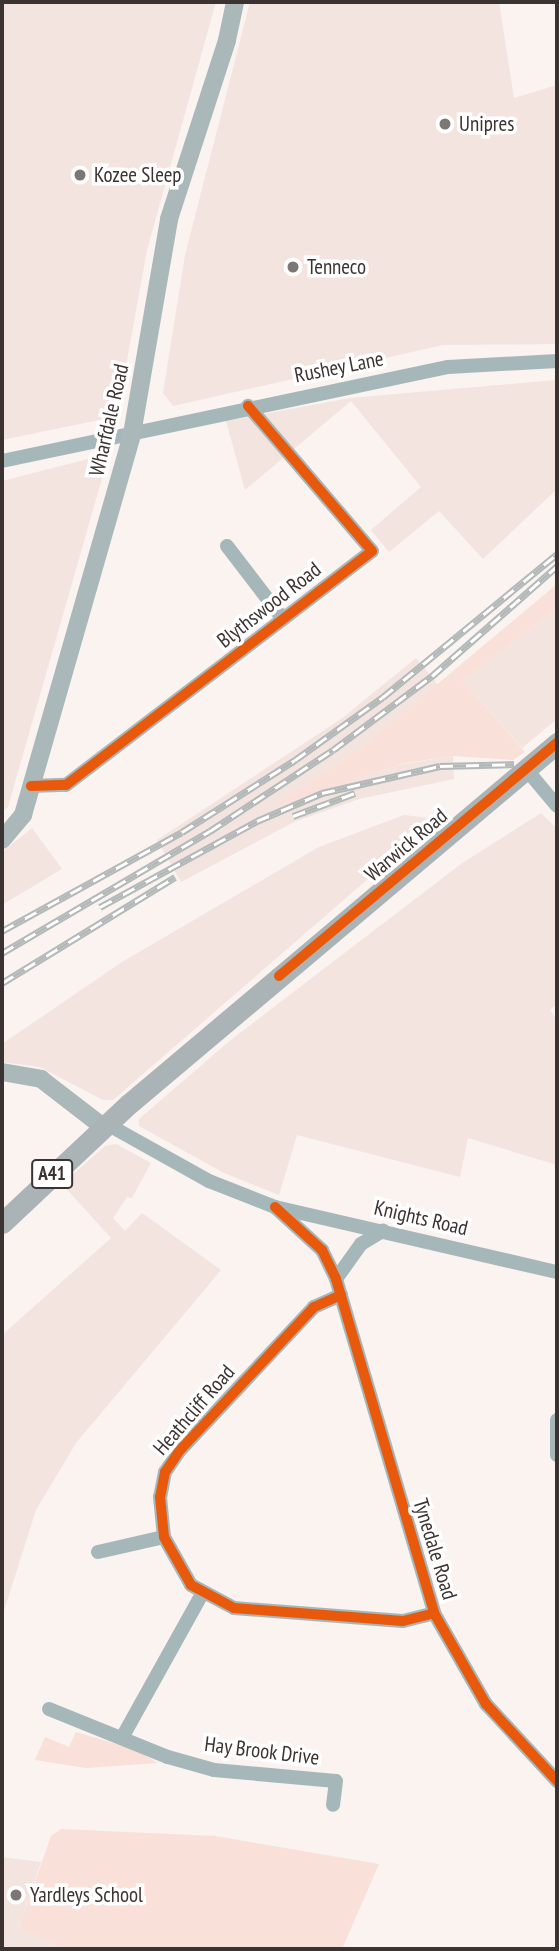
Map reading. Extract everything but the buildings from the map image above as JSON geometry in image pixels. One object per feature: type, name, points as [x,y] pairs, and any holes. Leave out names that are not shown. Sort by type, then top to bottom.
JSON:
[{"type":"highway","name":"Warwick Road","points":[[2,1223],[103,1127],[557,743]]},
{"type":"main road","name":"Wharfdale Road","points":[[2,840],[23,815],[132,434],[169,219],[227,40],[235,2]]},
{"type":"main road","points":[[2,1072],[41,1079],[103,1127]]},
{"type":"street","name":"Rushey Lane","points":[[2,461],[248,406],[448,367],[557,361]]},
{"type":"street","name":"Blythswood Road","points":[[31,786],[66,785],[372,551],[248,406]]},
{"type":"street","points":[[227,546],[283,618]]},
{"type":"street","points":[[526,769],[557,806]]},
{"type":"street","name":"Knights Road","points":[[103,1127],[114,1128],[209,1181],[275,1208],[557,1272]]},
{"type":"street","name":"Knights Road","points":[[275,1208],[322,1250],[341,1295]]},
{"type":"street","points":[[336,1279],[361,1244],[383,1231]]},
{"type":"street","name":"Heathcliff Road","points":[[341,1295],[314,1307],[180,1450],[165,1472],[160,1497],[164,1537],[181,1572],[202,1594],[234,1608],[403,1621],[434,1613]]},
{"type":"street","name":"Tynedale Road","points":[[341,1295],[434,1613],[486,1704],[557,1781]]},
{"type":"street","points":[[557,1420],[557,1455]]},
{"type":"street","points":[[98,1552],[164,1537]]},
{"type":"street","points":[[123,1735],[202,1594]]},
{"type":"street","name":"Hay Brook Drive","points":[[49,1709],[123,1735],[168,1757],[214,1770],[336,1782],[333,1805]]},
{"type":"shaded area","points":[[2,2],[216,2],[147,250],[118,410],[109,418],[2,440]]},
{"type":"shaded area","points":[[250,2],[499,2],[514,98],[557,85],[557,344],[443,345],[173,406],[163,393],[185,255]]},
{"type":"shaded area","points":[[557,380],[557,489],[483,559],[439,511],[389,552],[371,530],[421,487],[351,401],[245,490],[226,421],[350,398]]},
{"type":"shaded area","points":[[96,457],[105,462],[105,468],[8,807],[2,812],[2,481]]},
{"type":"shaded area","points":[[557,584],[557,608],[463,681],[525,752],[513,760],[453,756],[405,763],[271,807],[360,749]]},
{"type":"shaded area","points":[[557,608],[557,719],[522,748],[463,681]]},
{"type":"shaded area","points":[[416,658],[439,686],[360,749],[274,805],[403,764],[453,756],[454,779],[359,799],[294,822],[181,882],[157,840],[341,719]]},
{"type":"shaded area","points":[[541,813],[557,829],[557,1004],[550,1010],[557,1020],[557,1165],[468,1138],[460,1177],[297,1135],[279,1195],[224,1173],[139,1126],[139,1119],[232,1039],[461,864]]},
{"type":"shaded area","points":[[404,815],[437,819],[113,1100],[103,1100],[40,1067],[2,1062],[2,1044],[122,962],[319,847]]},
{"type":"shaded area","points":[[32,828],[62,869],[2,905],[2,852]]},
{"type":"shaded area","points":[[116,1144],[151,1163],[132,1198],[127,1197],[113,1218],[125,1231],[142,1213],[221,1270],[76,1443],[36,1510],[2,1617],[2,1335],[111,1238],[62,1184],[105,1146]]},
{"type":"shaded area","points":[[76,1732],[136,1750],[158,1763],[86,1768],[35,1760],[45,1737],[69,1747]]},
{"type":"shaded area","points":[[61,1829],[215,1836],[379,1864],[342,1949],[63,1949],[19,1927],[51,1836]]},
{"type":"shaded area","name":"Yardleys School","points":[[2,1857],[41,1862],[19,1927],[63,1949],[2,1949]]},
{"type":"railway","points":[[2,931],[182,832],[295,760],[383,697],[557,554]]},
{"type":"railway","points":[[2,953],[210,831],[333,750],[432,676],[557,566]]},
{"type":"railway","points":[[100,907],[257,821],[322,793],[440,766],[514,764]]},
{"type":"railway","points":[[293,816],[355,793]]},
{"type":"railway","points":[[2,983],[175,877]]},
{"type":"cycle path","points":[[31,786],[66,785],[372,551],[248,406]]},
{"type":"cycle path","points":[[279,976],[557,743]]},
{"type":"cycle path","points":[[275,1207],[322,1250],[336,1279],[434,1613],[486,1704],[557,1781]]},
{"type":"cycle path","points":[[341,1295],[314,1307],[180,1450],[165,1472],[160,1497],[164,1537],[191,1585],[234,1608],[403,1621],[434,1613]]},
{"type":"place","name":"Unipres","points":[[445,124]]},
{"type":"place","name":"Kozee Sleep","points":[[80,175]]},
{"type":"place","name":"Tenneco","points":[[293,267]]},
{"type":"place","name":"Yardleys School","points":[[16,1895]]}]
